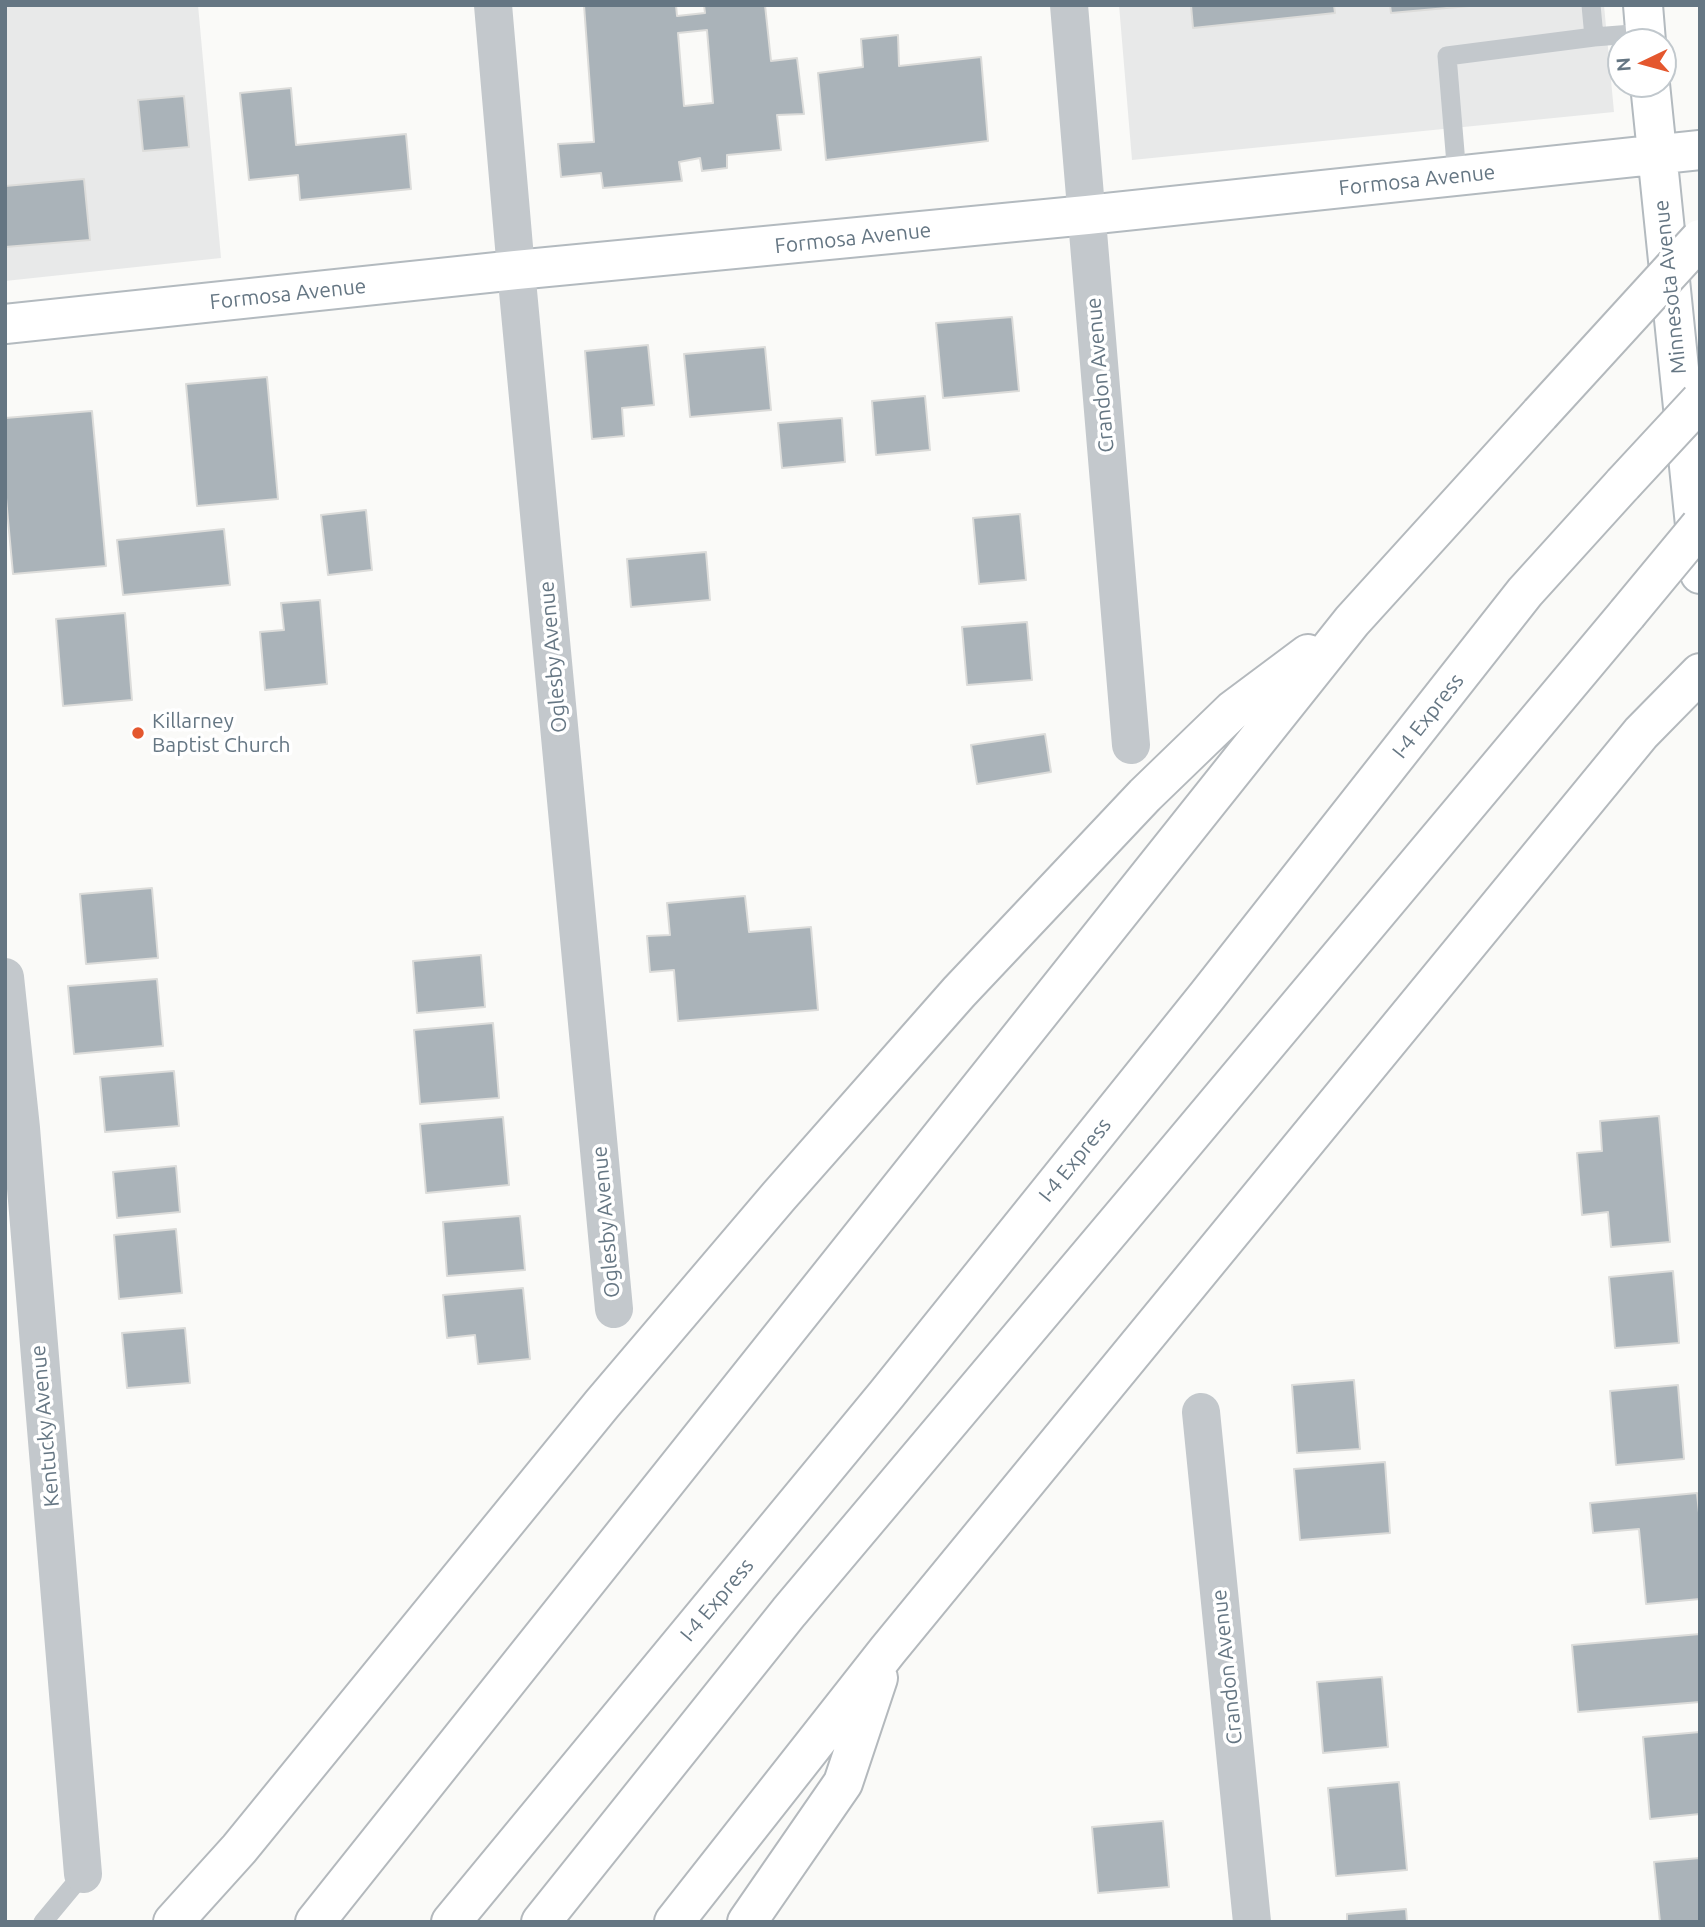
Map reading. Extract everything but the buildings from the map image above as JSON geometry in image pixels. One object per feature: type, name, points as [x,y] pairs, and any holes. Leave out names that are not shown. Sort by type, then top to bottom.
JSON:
[{"type":"main road","name":"Minnesota Avenue","points":[[1651,98],[1700,574]]},
{"type":"main road","name":"Formosa Avenue","points":[[5,324],[1700,150]]},
{"type":"main road","points":[[315,1922],[1352,621],[1700,239]]},
{"type":"main road","name":"I-4 Express","points":[[451,1922],[894,1385],[1215,986],[1525,592],[1700,401]]},
{"type":"main road","points":[[541,1922],[789,1612],[1700,526]]},
{"type":"main road","points":[[173,1922],[239,1849],[602,1405],[779,1196],[959,992],[1145,795],[1233,710],[1352,621]]},
{"type":"main road","points":[[674,1922],[888,1650],[1641,733],[1700,673]]},
{"type":"main road","points":[[747,1922],[843,1783],[888,1650]]},
{"type":"street","name":"Oglesby Avenue","points":[[494,5],[516,271],[614,1309]]},
{"type":"street","name":"Crandon Avenue","points":[[1069,5],[1131,745]]},
{"type":"street","name":"Kentucky Avenue","points":[[5,977],[23,1156],[83,1874]]},
{"type":"street","name":"Crandon Avenue","points":[[1201,1412],[1252,1922]]},
{"type":"lane","points":[[1591,5],[1594,37]]},
{"type":"lane","points":[[1457,176],[1447,56],[1594,37],[1645,27]]},
{"type":"lane","points":[[43,1922],[83,1874]]},
{"type":"shaded area","points":[[5,5],[198,5],[221,258],[5,281]]},
{"type":"shaded area","points":[[1119,5],[1604,5],[1607,98],[1613,98],[1614,112],[1132,160]]},
{"type":"place","name":"Killarney Baptist Church","points":[[138,733]]}]
